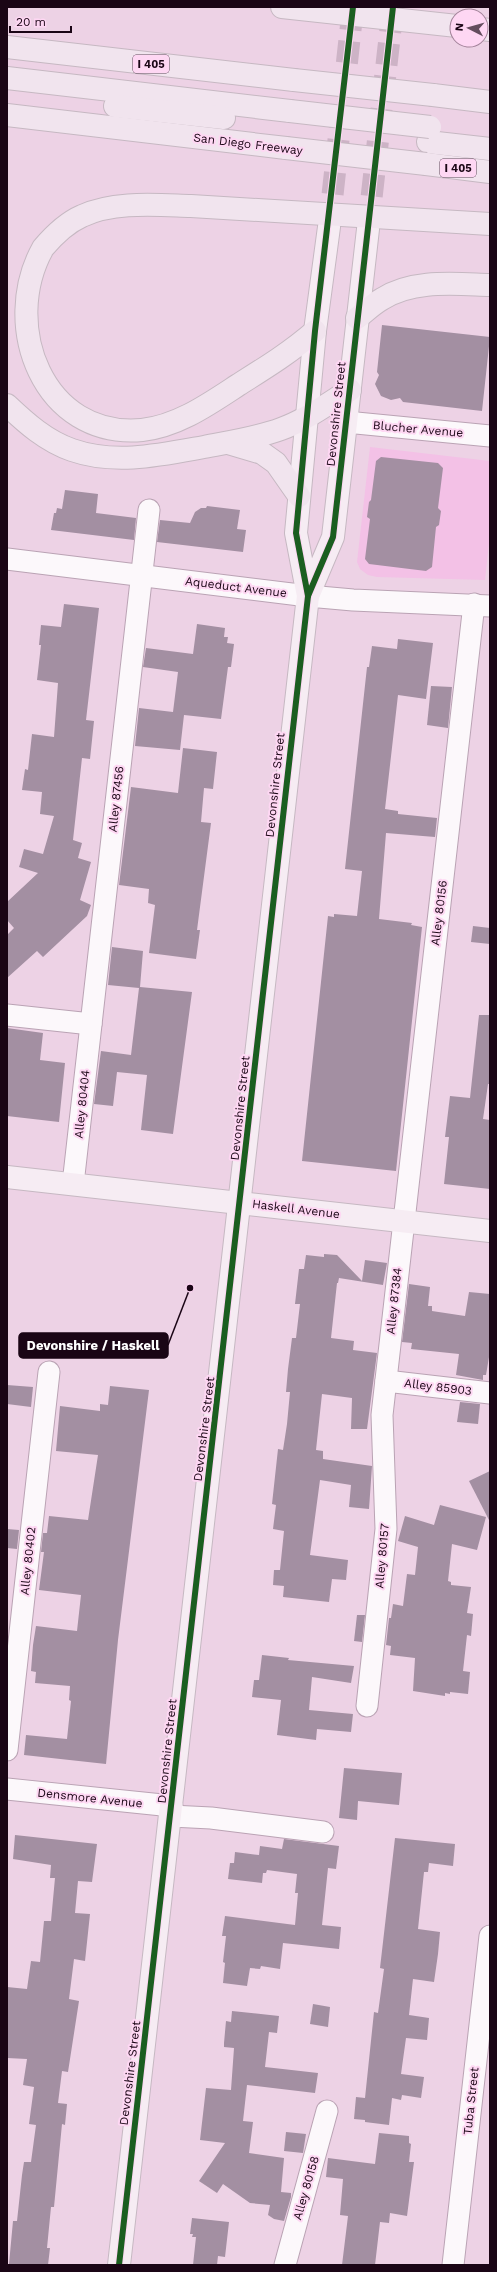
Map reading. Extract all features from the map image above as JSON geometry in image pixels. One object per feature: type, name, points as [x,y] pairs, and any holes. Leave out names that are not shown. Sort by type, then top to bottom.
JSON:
[{"type":"highway","points":[[282,7],[449,25]]},
{"type":"highway","name":"I 405","points":[[7,47],[490,102]]},
{"type":"highway","points":[[7,78],[289,118]]},
{"type":"highway","points":[[7,92],[289,118],[429,134],[490,134]]},
{"type":"highway","name":"San Diego Freeway","points":[[7,115],[490,172]]},
{"type":"highway","points":[[429,134],[490,149]]},
{"type":"highway","points":[[315,331],[291,352],[197,412],[160,427],[128,431],[97,426],[81,420],[66,411],[44,391],[26,360],[17,324],[18,306],[28,271],[50,240],[63,227],[81,216],[100,210],[156,205],[191,206],[490,224]]},
{"type":"highway","points":[[357,318],[382,298],[404,289],[446,284],[490,285]]},
{"type":"highway","points":[[7,405],[28,426],[52,441],[71,450],[92,456],[115,458],[150,456],[226,443],[281,429],[307,417],[350,390]]},
{"type":"highway","points":[[226,443],[262,453],[276,463],[299,496]]},
{"type":"main road","name":"Devonshire Street","points":[[308,596],[296,533],[315,331],[329,227]]},
{"type":"main road","name":"Devonshire Street","points":[[119,2265],[241,1203],[308,596],[333,537],[368,229]]},
{"type":"main road","name":"Haskell Avenue","points":[[7,1178],[73,1184],[490,1231]]},
{"type":"street","name":"Blucher Avenue","points":[[346,422],[490,436]]},
{"type":"street","name":"Alley 87456","points":[[90,1024],[149,510]]},
{"type":"street","name":"Aqueduct Avenue","points":[[7,559],[308,596],[354,600],[482,605]]},
{"type":"street","name":"Alley 80156","points":[[403,1222],[482,605]]},
{"type":"street","points":[[7,1015],[90,1024]]},
{"type":"street","name":"Alley 80404","points":[[73,1184],[90,1024]]},
{"type":"street","name":"Alley 87384","points":[[386,1381],[403,1222]]},
{"type":"street","name":"Alley 80402","points":[[7,1750],[49,1372]]},
{"type":"street","name":"Alley 85903","points":[[386,1381],[490,1392]]},
{"type":"street","name":"Alley 80157","points":[[367,1706],[386,1529],[382,1415],[386,1381]]},
{"type":"street","name":"Densmore Avenue","points":[[7,1789],[172,1811],[211,1818],[323,1832]]},
{"type":"street","name":"Tuba Street","points":[[453,2265],[490,1936]]},
{"type":"street","name":"Alley 80158","points":[[286,2265],[327,2111]]},
{"type":"shaded area","points":[[370,447],[490,461],[490,534],[485,580],[377,577],[368,575],[360,569],[357,562]]},
{"type":"building","points":[[382,325],[490,337],[482,411],[403,402],[400,398],[391,400],[381,396],[375,384],[379,375],[377,372]]},
{"type":"building","points":[[381,457],[438,463],[443,468],[438,508],[441,511],[439,525],[436,527],[432,567],[426,571],[369,564],[365,559],[370,519],[367,517],[369,502],[371,500],[376,461]]},
{"type":"building","points":[[65,490],[98,494],[96,513],[136,518],[134,540],[51,530],[54,513],[56,513],[57,508],[62,509]]},
{"type":"building","points":[[207,506],[240,510],[237,529],[246,530],[243,552],[157,542],[160,520],[190,523],[195,512],[201,508],[206,508]]},
{"type":"building","points":[[64,604],[99,608],[86,720],[94,721],[90,759],[82,758],[73,840],[82,843],[78,858],[91,862],[80,900],[91,905],[87,916],[43,957],[37,951],[7,978],[7,935],[14,928],[7,920],[7,902],[38,873],[19,867],[24,849],[43,854],[54,816],[40,814],[42,792],[22,790],[25,769],[28,770],[32,734],[54,737],[58,683],[37,680],[41,645],[39,645],[41,625],[61,627]]},
{"type":"building","points":[[197,624],[225,628],[224,637],[228,637],[227,643],[234,644],[231,667],[228,667],[221,719],[184,715],[180,750],[135,746],[139,708],[173,712],[178,672],[143,667],[146,648],[193,654]]},
{"type":"building","points":[[398,639],[433,643],[426,699],[398,695],[385,809],[398,811],[398,814],[437,818],[435,837],[386,833],[379,919],[412,923],[411,925],[422,927],[396,1171],[302,1161],[328,916],[334,917],[334,914],[357,916],[362,871],[345,869],[367,667],[369,667],[372,646],[397,649]]},
{"type":"building","points":[[431,686],[452,687],[448,728],[427,725]]},
{"type":"building","points":[[183,748],[217,752],[213,789],[204,788],[201,822],[211,823],[197,930],[200,930],[196,959],[149,953],[155,905],[148,903],[149,889],[119,885],[131,787],[178,793]]},
{"type":"building","points":[[473,926],[490,928],[490,944],[471,942]]},
{"type":"building","points":[[112,947],[143,951],[140,987],[192,992],[173,1134],[141,1130],[147,1075],[117,1072],[113,1106],[94,1104],[101,1051],[131,1055],[139,988],[108,985]]},
{"type":"building","points":[[479,1015],[490,1015],[490,1084],[488,1084],[483,1119],[490,1120],[490,1189],[444,1184],[449,1137],[445,1137],[450,1096],[470,1098]]},
{"type":"building","points":[[7,1028],[43,1033],[40,1060],[65,1063],[59,1122],[7,1116]]},
{"type":"building","points":[[324,1254],[337,1255],[362,1281],[365,1260],[387,1263],[383,1285],[339,1278],[337,1283],[331,1338],[354,1341],[353,1350],[377,1353],[367,1429],[351,1429],[352,1398],[322,1394],[316,1450],[323,1451],[323,1459],[372,1466],[369,1509],[349,1507],[351,1485],[320,1480],[310,1555],[348,1560],[346,1580],[332,1579],[329,1602],[283,1597],[284,1586],[273,1585],[274,1570],[280,1570],[284,1531],[273,1529],[276,1505],[272,1504],[278,1449],[283,1450],[287,1424],[290,1392],[286,1392],[288,1369],[292,1338],[296,1338],[300,1304],[295,1304],[299,1269],[304,1269],[306,1255],[324,1257]]},
{"type":"building","points":[[409,1284],[430,1287],[428,1306],[432,1306],[432,1311],[465,1316],[469,1292],[490,1294],[490,1351],[486,1375],[483,1375],[483,1380],[456,1375],[459,1354],[411,1349],[412,1343],[402,1342]]},
{"type":"building","points":[[7,1385],[33,1387],[31,1407],[7,1404]]},
{"type":"building","points":[[110,1386],[149,1390],[118,1640],[106,1764],[24,1755],[26,1735],[67,1739],[71,1701],[69,1700],[70,1686],[35,1683],[36,1672],[31,1671],[33,1645],[36,1626],[77,1631],[81,1595],[39,1590],[44,1552],[41,1552],[43,1533],[47,1533],[49,1516],[88,1520],[98,1455],[56,1451],[60,1406],[100,1411],[100,1404],[108,1405]]},
{"type":"building","points":[[460,1402],[480,1404],[478,1424],[457,1422]]},
{"type":"building","points":[[490,1471],[490,1522],[469,1481]]},
{"type":"building","points":[[440,1505],[486,1517],[477,1550],[452,1544],[448,1581],[451,1582],[451,1585],[471,1587],[467,1613],[473,1614],[471,1636],[467,1635],[463,1671],[470,1672],[468,1694],[450,1692],[450,1694],[445,1693],[445,1696],[413,1691],[415,1658],[390,1655],[391,1646],[386,1645],[389,1618],[391,1618],[393,1604],[403,1606],[407,1574],[415,1575],[418,1547],[398,1541],[405,1516],[434,1525]]},
{"type":"building","points":[[7,1529],[19,1530],[17,1549],[7,1548]]},
{"type":"building","points":[[357,1615],[365,1615],[362,1642],[354,1641]]},
{"type":"building","points":[[262,1655],[289,1658],[288,1660],[354,1666],[351,1683],[312,1677],[309,1710],[353,1714],[351,1732],[317,1729],[316,1740],[277,1735],[281,1700],[252,1697],[254,1680],[259,1680]]},
{"type":"building","points":[[344,1768],[402,1773],[399,1805],[358,1801],[357,1820],[339,1818]]},
{"type":"building","points":[[15,1835],[97,1844],[92,1882],[78,1881],[75,1913],[90,1914],[85,1961],[74,1959],[69,1999],[79,2001],[68,2072],[62,2071],[58,2103],[67,2104],[65,2125],[62,2124],[54,2207],[51,2207],[47,2248],[50,2248],[48,2265],[9,2264],[13,2221],[17,2221],[24,2162],[31,2162],[36,2125],[29,2124],[34,2087],[23,2085],[27,2059],[7,2058],[7,1987],[27,1989],[31,1961],[40,1962],[44,1921],[51,1921],[55,1878],[50,1878],[51,1865],[13,1859]]},
{"type":"building","points":[[395,1838],[455,1844],[453,1866],[429,1863],[428,1872],[424,1872],[418,1929],[440,1932],[438,1954],[434,1982],[413,1979],[409,2015],[429,2018],[427,2040],[406,2038],[401,2074],[424,2077],[421,2098],[402,2095],[401,2100],[392,2098],[389,2125],[354,2119],[356,2097],[365,2098],[374,2012],[378,2013],[384,1969],[380,1968]]},
{"type":"building","points":[[284,1839],[339,1846],[336,1869],[328,1868],[322,1925],[341,1927],[339,1949],[283,1943],[280,1969],[261,1966],[260,1969],[250,1968],[247,1986],[223,1983],[225,1963],[223,1962],[226,1936],[222,1936],[225,1916],[295,1925],[298,1893],[295,1893],[297,1874],[267,1870],[266,1873],[263,1873],[262,1883],[228,1879],[230,1863],[234,1863],[235,1852],[259,1855],[260,1846],[282,1849]]},
{"type":"building","points":[[313,2004],[330,2007],[328,2027],[310,2024]]},
{"type":"building","points":[[232,2011],[279,2016],[277,2033],[269,2032],[265,2067],[318,2073],[315,2093],[247,2085],[243,2121],[253,2122],[249,2153],[284,2158],[281,2192],[291,2193],[291,2197],[284,2221],[274,2219],[268,2215],[270,2205],[250,2203],[223,2184],[217,2193],[199,2181],[225,2143],[200,2140],[206,2088],[231,2090],[234,2048],[224,2047],[224,2043],[226,2021],[231,2022]]},
{"type":"building","points":[[286,2132],[306,2134],[303,2153],[284,2151]]},
{"type":"building","points":[[379,2133],[409,2136],[409,2143],[411,2144],[409,2162],[414,2162],[407,2216],[390,2213],[389,2223],[380,2222],[375,2265],[342,2265],[348,2216],[340,2215],[343,2179],[326,2177],[328,2158],[375,2164]]},
{"type":"building","points":[[192,2218],[229,2222],[225,2257],[218,2256],[217,2265],[193,2265],[196,2237],[192,2237],[193,2234],[190,2234]]},
{"type":"tunnel","points":[[329,227],[353,7]]},
{"type":"tunnel","points":[[368,229],[393,7]]},
{"type":"cycle path","points":[[308,596],[296,533],[315,331],[353,7]]},
{"type":"cycle path","points":[[119,2265],[308,596],[333,537],[393,7]]},
{"type":"place","name":"Devonshire / Haskell","points":[[190,1288]]}]
